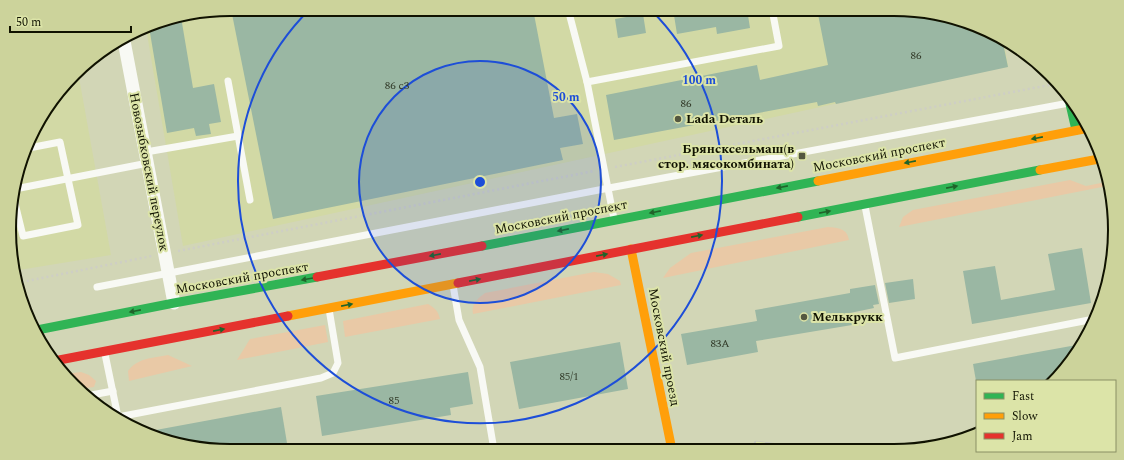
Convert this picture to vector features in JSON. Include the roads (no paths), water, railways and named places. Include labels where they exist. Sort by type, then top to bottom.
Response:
[{"type":"main road","points":[[1071,110],[1076,133]]},
{"type":"main road","name":"Московский проспект","points":[[41,329],[174,307],[614,220],[1076,133],[1083,130]]},
{"type":"main road","points":[[60,360],[104,352],[180,334],[329,308],[453,284],[864,204],[1081,159],[1096,159]]},
{"type":"main road","name":"Московский проезд","points":[[631,249],[671,444]]},
{"type":"street","name":"Новозыбковский переулок","points":[[125,44],[174,307]]},
{"type":"lane","points":[[570,16],[587,82],[609,188],[614,220]]},
{"type":"lane","points":[[587,82],[779,46],[773,16]]},
{"type":"lane","points":[[228,80],[250,200]]},
{"type":"lane","points":[[97,287],[609,188],[1067,104]]},
{"type":"lane","points":[[20,188],[68,178],[238,136]]},
{"type":"lane","points":[[17,210],[23,236],[78,225],[60,142],[32,147]]},
{"type":"lane","points":[[864,204],[895,358],[1088,320]]},
{"type":"lane","points":[[453,284],[459,320],[480,367],[493,444]]},
{"type":"lane","points":[[124,416],[320,378],[333,372],[338,362],[329,308]]},
{"type":"lane","points":[[104,352],[117,411]]},
{"type":"lane","points":[[93,395],[113,391]]},
{"type":"railway","points":[[756,443],[764,444]]},
{"type":"place","name":"Lada Dеталь","points":[[678,119]]},
{"type":"place","name":"Брянсксельмаш(в стор. мясокомбината)","points":[[802,156]]},
{"type":"place","name":"Мелькрукк","points":[[804,317]]}]
